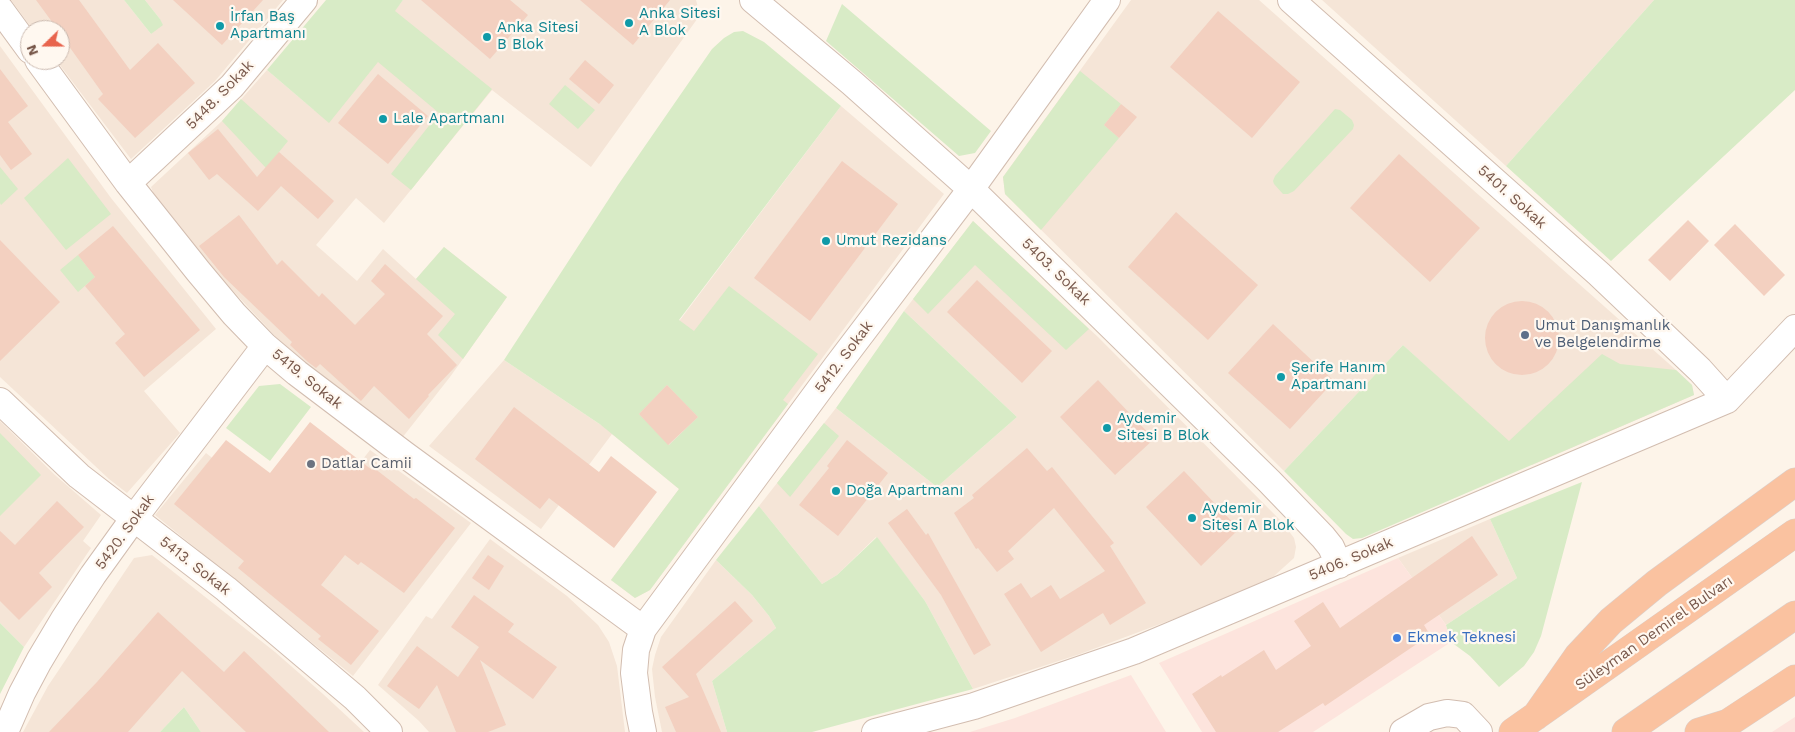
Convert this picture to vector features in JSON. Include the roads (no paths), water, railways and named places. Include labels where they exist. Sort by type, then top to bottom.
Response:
[{"type":"highway","points":[[1536,716],[1578,656],[1611,622],[1657,583],[1795,482]]},
{"type":"highway","name":"Süleyman Demirel Bulvarı","points":[[1513,732],[1795,533]]},
{"type":"highway","points":[[1626,732],[1795,615]]},
{"type":"highway","points":[[1699,732],[1728,723],[1795,680]]},
{"type":"street","name":"5448. Sokak","points":[[128,183],[232,86],[304,0]]},
{"type":"street","name":"5403. Sokak","points":[[753,0],[971,189],[1276,488],[1323,537],[1340,564]]},
{"type":"street","name":"5412. Sokak","points":[[644,732],[639,712],[634,673],[636,650],[643,629],[847,352],[971,189],[1107,0]]},
{"type":"street","name":"5401. Sokak","points":[[1290,0],[1599,274],[1700,370],[1727,400]]},
{"type":"street","points":[[0,9],[20,36]]},
{"type":"street","name":"5419. Sokak","points":[[45,70],[128,183],[234,314],[265,346],[297,373],[411,460],[643,629]]},
{"type":"street","name":"5406. Sokak","points":[[875,732],[974,706],[1119,656],[1727,400],[1795,328]]},
{"type":"street","name":"5420. Sokak","points":[[5,732],[22,693],[64,619],[134,518],[265,346]]},
{"type":"street","name":"5413. Sokak","points":[[0,401],[79,476],[226,589],[355,698],[388,732]]},
{"type":"street","points":[[1403,732],[1429,717],[1448,713],[1463,715],[1480,732]]},
{"type":"place","name":"Anka Sitesi A Blok","points":[[629,23]]},
{"type":"place","name":"İrfan Baş Apartmanı","points":[[220,26]]},
{"type":"place","name":"Anka Sitesi B Blok","points":[[487,37]]},
{"type":"place","name":"Lale Apartmanı","points":[[383,119]]},
{"type":"place","name":"Umut Rezidans","points":[[826,241]]},
{"type":"place","name":"Umut Danışmanlık ve Belgelendirme","points":[[1525,335]]},
{"type":"place","name":"Şerife Hanım Apartmanı","points":[[1281,377]]},
{"type":"place","name":"Aydemir Sitesi B Blok","points":[[1107,428]]},
{"type":"place","name":"Datlar Camii","points":[[311,464]]},
{"type":"place","name":"Doğa Apartmanı","points":[[836,491]]},
{"type":"place","name":"Aydemir Sitesi A Blok","points":[[1192,518]]},
{"type":"place","name":"Ekmek Teknesi","points":[[1397,638]]}]
